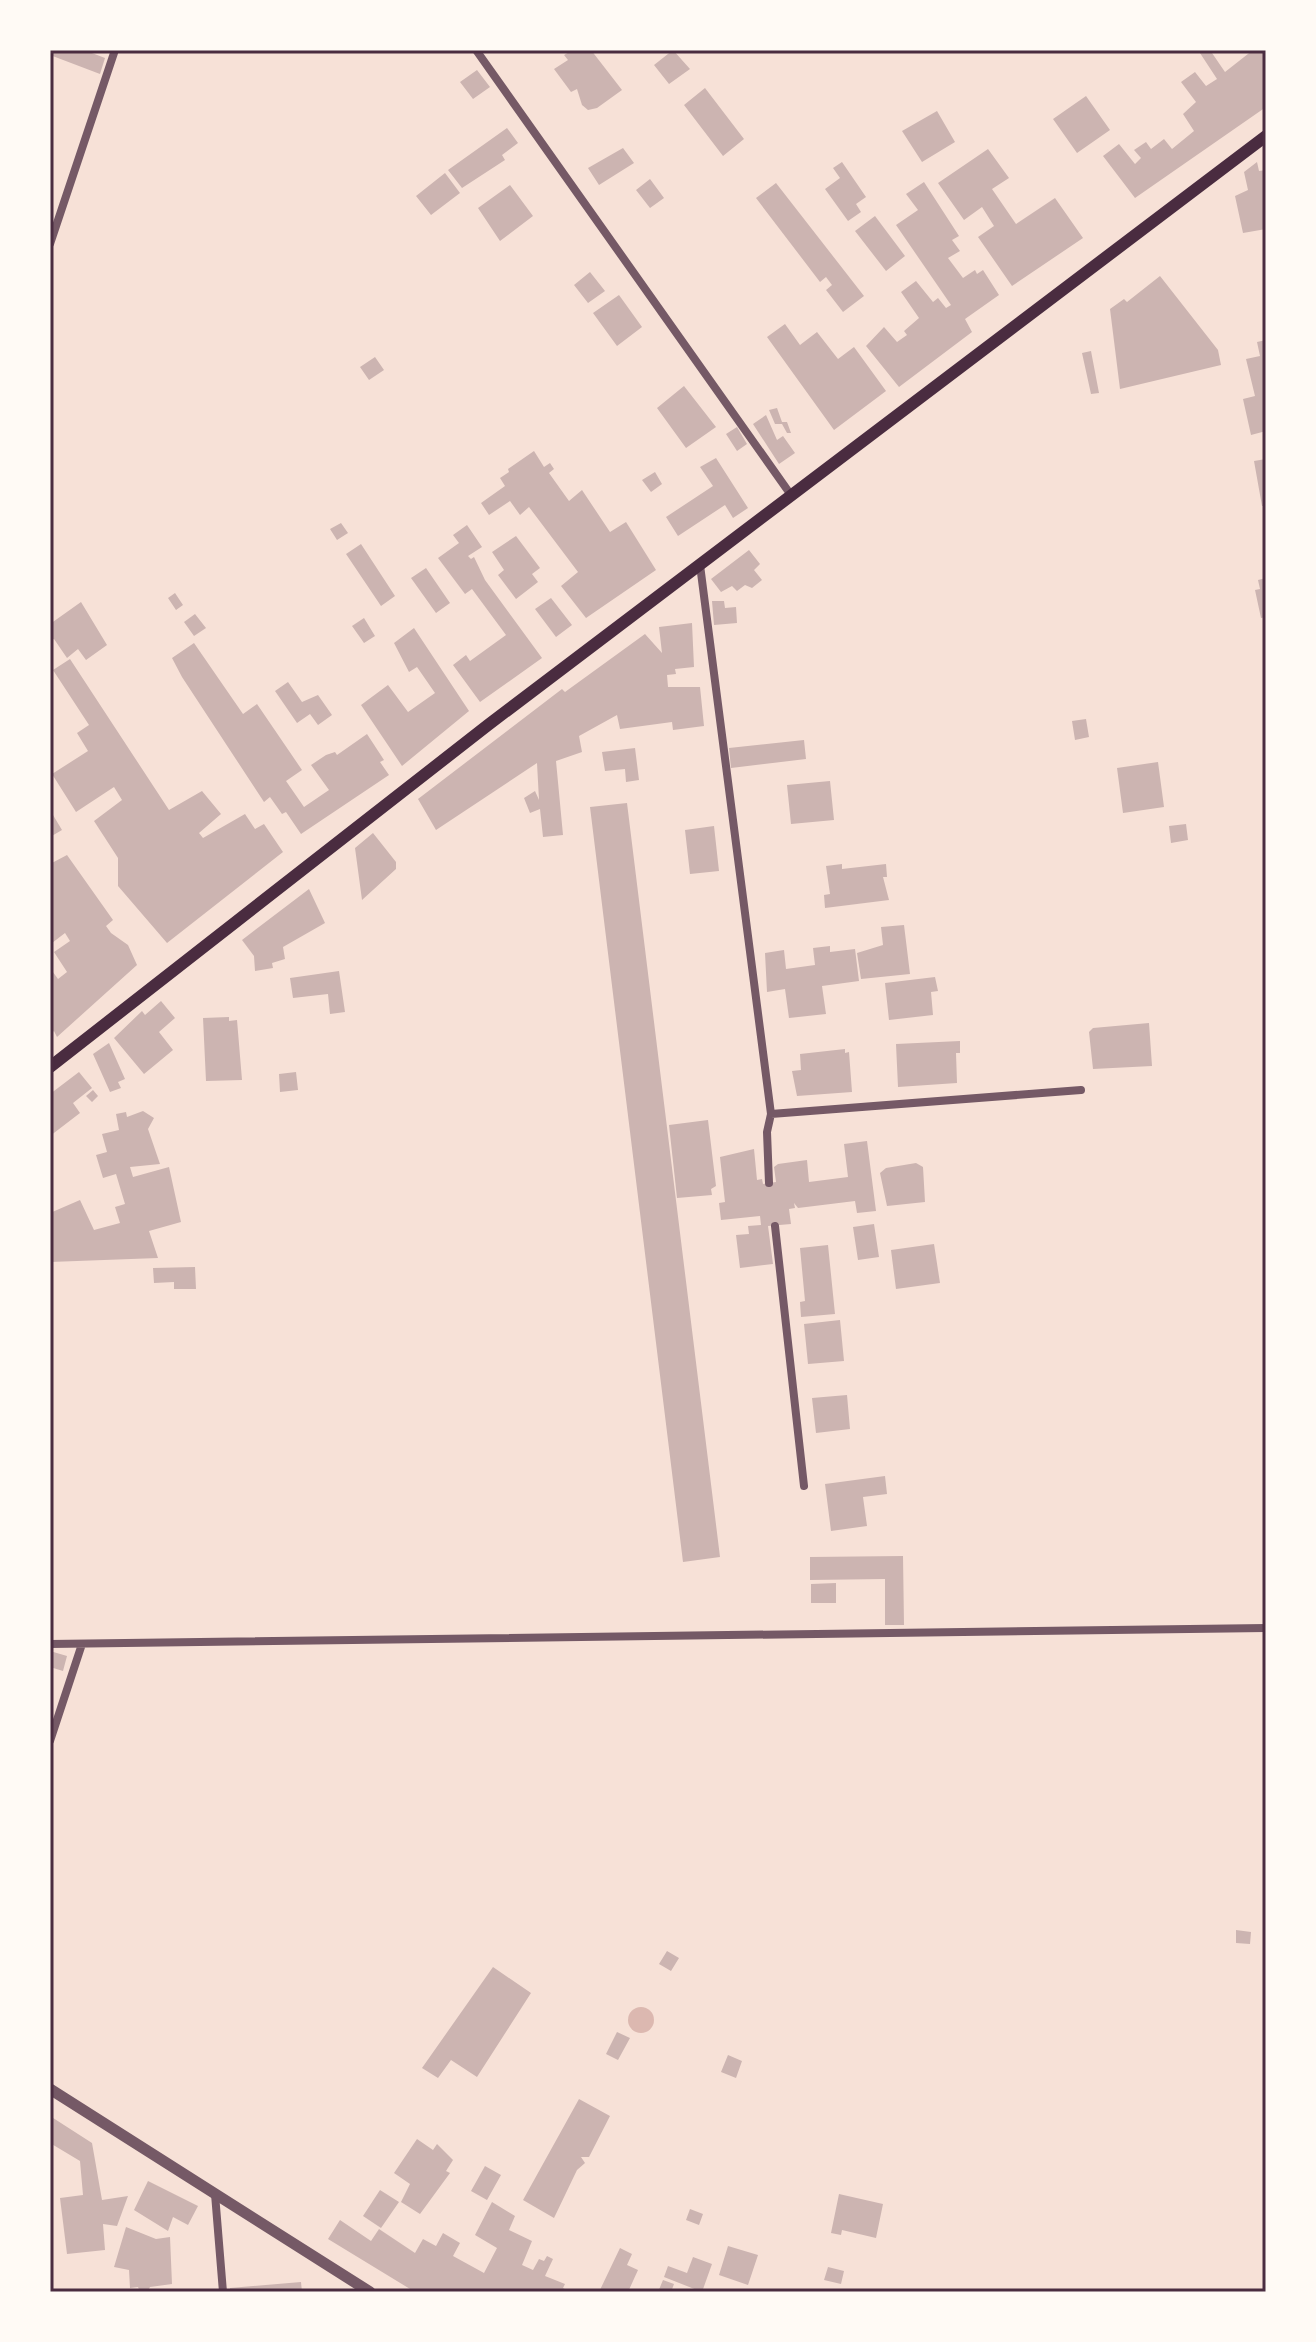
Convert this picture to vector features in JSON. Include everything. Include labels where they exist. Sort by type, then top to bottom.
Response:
[{"type":"main road","points":[[50,1067],[488,725],[1266,136]]},
{"type":"street","points":[[50,244],[115,50]]},
{"type":"street","points":[[476,50],[791,495]]},
{"type":"street","points":[[700,565],[771,1114],[767,1132],[769,1183]]},
{"type":"street","points":[[771,1114],[1081,1090]]},
{"type":"street","points":[[775,1226],[804,1486]]},
{"type":"street","points":[[50,1644],[1266,1628]]},
{"type":"street","points":[[50,1741],[82,1644]]},
{"type":"street","points":[[50,2089],[370,2292]]},
{"type":"street","points":[[215,2194],[223,2292]]},
{"type":"shaded area","points":[[641,2007],[650,2011],[654,2020],[650,2029],[641,2033],[632,2029],[628,2020],[632,2011]]},
{"type":"building","points":[[50,50],[84,50],[105,58],[100,74],[50,55]]},
{"type":"building","points":[[573,50],[591,50],[622,90],[597,108],[588,110],[582,105],[577,89],[571,92],[554,69],[568,60],[564,55]]},
{"type":"building","points":[[673,50],[690,69],[669,84],[654,65]]},
{"type":"building","points":[[1198,50],[1215,50],[1212,53],[1225,72],[1253,50],[1266,50],[1266,107],[1135,198],[1103,156],[1119,144],[1135,164],[1141,158],[1134,150],[1146,142],[1151,149],[1164,139],[1172,149],[1194,131],[1183,114],[1196,102],[1181,82],[1195,72],[1206,86],[1217,79]]},
{"type":"building","points":[[477,70],[490,87],[473,99],[460,82]]},
{"type":"building","points":[[705,88],[744,139],[723,156],[684,105]]},
{"type":"building","points":[[1086,96],[1110,130],[1077,153],[1053,119]]},
{"type":"building","points":[[937,111],[955,142],[922,162],[902,131]]},
{"type":"building","points":[[507,128],[518,143],[502,155],[505,160],[462,188],[448,170]]},
{"type":"building","points":[[623,148],[634,163],[599,185],[588,168]]},
{"type":"building","points":[[988,149],[1009,178],[992,189],[1016,224],[1055,198],[1083,238],[1012,286],[978,237],[994,226],[982,207],[964,220],[938,183]]},
{"type":"building","points":[[842,162],[866,197],[856,204],[861,212],[848,221],[825,189],[840,178],[833,168]]},
{"type":"building","points":[[1257,162],[1259,171],[1266,170],[1266,229],[1243,233],[1235,196],[1248,190],[1244,172]]},
{"type":"building","points":[[445,173],[460,193],[431,215],[416,196]]},
{"type":"building","points":[[650,179],[664,198],[650,208],[636,190]]},
{"type":"building","points":[[924,182],[959,236],[952,240],[960,251],[948,258],[963,278],[975,270],[977,274],[983,270],[999,295],[965,319],[972,332],[899,387],[866,346],[884,327],[897,342],[907,335],[904,331],[919,318],[901,292],[916,281],[933,302],[938,298],[946,308],[951,305],[896,225],[918,210],[906,194]]},
{"type":"building","points":[[776,183],[864,296],[843,312],[826,290],[832,285],[826,277],[820,282],[756,198]]},
{"type":"building","points":[[510,185],[533,216],[500,241],[478,208]]},
{"type":"building","points":[[875,216],[905,256],[886,271],[855,231]]},
{"type":"building","points":[[590,272],[605,291],[588,303],[574,285]]},
{"type":"building","points":[[1160,276],[1218,350],[1221,365],[1120,389],[1110,309],[1124,299],[1127,302]]},
{"type":"building","points":[[619,295],[642,327],[617,346],[593,313]]},
{"type":"building","points":[[785,324],[800,345],[817,332],[838,359],[854,347],[886,391],[834,430],[767,337]]},
{"type":"building","points":[[1266,340],[1266,431],[1251,435],[1243,399],[1255,396],[1246,359],[1260,356],[1257,342]]},
{"type":"building","points":[[1091,351],[1099,393],[1091,394],[1082,353]]},
{"type":"building","points":[[375,357],[384,370],[369,380],[360,367]]},
{"type":"building","points":[[684,386],[716,427],[686,448],[657,408]]},
{"type":"building","points":[[777,408],[782,422],[787,422],[791,433],[787,433],[782,424],[775,424],[769,410]]},
{"type":"building","points":[[766,415],[777,440],[783,436],[795,453],[779,464],[753,424]]},
{"type":"building","points":[[737,427],[747,444],[737,451],[726,434]]},
{"type":"building","points":[[534,451],[544,467],[550,463],[554,469],[549,473],[569,501],[582,490],[610,532],[626,522],[656,570],[586,618],[561,586],[578,572],[529,507],[520,515],[510,501],[489,515],[481,503],[505,486],[500,478],[509,472],[508,469]]},
{"type":"building","points":[[716,458],[748,508],[733,518],[725,505],[678,536],[666,517],[713,486],[700,467]]},
{"type":"building","points":[[1266,459],[1266,506],[1262,506],[1254,461]]},
{"type":"building","points":[[655,472],[662,484],[651,492],[642,480]]},
{"type":"building","points":[[341,523],[348,533],[337,540],[330,529]]},
{"type":"building","points":[[467,525],[482,547],[468,556],[471,559],[474,557],[485,580],[542,658],[480,702],[453,665],[466,655],[470,661],[506,635],[472,589],[465,594],[438,558],[459,543],[453,535]]},
{"type":"building","points":[[516,536],[540,568],[532,574],[538,582],[516,599],[498,575],[504,570],[492,552]]},
{"type":"building","points":[[361,544],[395,596],[381,606],[346,554]]},
{"type":"building","points":[[749,550],[760,564],[754,570],[762,580],[752,588],[745,585],[737,591],[732,586],[721,592],[711,579]]},
{"type":"building","points":[[426,568],[450,603],[436,613],[411,578]]},
{"type":"building","points":[[1266,578],[1266,617],[1261,618],[1255,590],[1260,589],[1258,580]]},
{"type":"building","points":[[175,593],[183,605],[176,610],[168,598]]},
{"type":"building","points":[[551,598],[572,625],[556,637],[535,609]]},
{"type":"building","points":[[712,601],[724,601],[725,608],[736,607],[737,623],[714,625]]},
{"type":"building","points":[[81,602],[107,645],[86,660],[78,649],[67,658],[54,639],[50,639],[50,624]]},
{"type":"building","points":[[195,614],[206,628],[194,636],[184,622]]},
{"type":"building","points":[[364,618],[375,636],[364,643],[352,626]]},
{"type":"building","points":[[692,623],[694,667],[675,669],[676,674],[667,675],[668,687],[700,687],[704,726],[673,730],[672,722],[620,729],[617,715],[579,736],[582,752],[556,761],[563,835],[543,837],[540,809],[530,813],[524,798],[535,791],[539,800],[537,763],[436,830],[418,799],[562,689],[565,692],[645,634],[662,653],[659,627]]},
{"type":"building","points":[[414,628],[469,711],[402,766],[361,705],[388,685],[408,712],[435,693],[417,667],[409,672],[394,643]]},
{"type":"building","points":[[194,643],[243,714],[257,704],[302,770],[286,781],[304,807],[329,790],[311,765],[326,755],[335,752],[337,755],[367,734],[384,760],[380,762],[389,775],[301,834],[286,812],[282,814],[270,797],[264,802],[182,677],[172,658]]},
{"type":"building","points":[[70,659],[169,810],[202,791],[221,814],[199,833],[203,838],[245,814],[255,829],[264,824],[283,852],[167,943],[118,886],[118,858],[94,821],[122,800],[114,787],[76,812],[52,774],[88,751],[77,733],[89,725],[53,670]]},
{"type":"building","points":[[288,682],[302,702],[318,695],[332,715],[318,725],[310,714],[297,723],[275,691]]},
{"type":"building","points":[[1086,719],[1089,737],[1075,740],[1072,721]]},
{"type":"building","points":[[804,740],[806,759],[731,768],[729,748]]},
{"type":"building","points":[[635,748],[639,780],[626,782],[625,769],[605,771],[602,752]]},
{"type":"building","points":[[1158,762],[1164,807],[1123,813],[1117,768]]},
{"type":"building","points":[[830,781],[834,820],[791,824],[787,785]]},
{"type":"building","points":[[627,803],[720,1557],[683,1562],[590,807]]},
{"type":"building","points":[[50,810],[62,830],[50,837]]},
{"type":"building","points":[[1186,824],[1188,840],[1171,843],[1169,826]]},
{"type":"building","points":[[714,826],[719,871],[690,874],[685,830]]},
{"type":"building","points":[[373,833],[396,862],[396,869],[362,900],[355,848]]},
{"type":"building","points":[[67,855],[113,920],[106,926],[128,945],[137,965],[57,1037],[54,1031],[50,1034],[50,968],[58,979],[67,972],[54,952],[70,941],[65,933],[52,943],[50,938],[50,864]]},
{"type":"building","points":[[842,864],[842,869],[886,864],[887,877],[883,877],[889,900],[825,908],[824,895],[830,894],[826,866]]},
{"type":"building","points":[[309,889],[325,923],[283,947],[285,959],[272,963],[273,968],[255,971],[254,956],[242,940]]},
{"type":"building","points":[[904,925],[910,974],[861,979],[857,953],[883,945],[881,927]]},
{"type":"building","points":[[830,946],[830,952],[855,949],[859,981],[822,986],[826,1014],[789,1018],[785,989],[767,992],[765,953],[784,950],[786,969],[815,965],[813,948]]},
{"type":"building","points":[[339,971],[345,1012],[330,1014],[328,994],[293,998],[290,978]]},
{"type":"building","points":[[935,977],[938,991],[931,992],[933,1015],[889,1020],[885,983]]},
{"type":"building","points":[[161,1001],[175,1018],[159,1032],[173,1050],[144,1074],[114,1038],[142,1011],[145,1015]]},
{"type":"building","points":[[229,1017],[229,1021],[237,1020],[242,1080],[206,1081],[203,1018]]},
{"type":"building","points":[[1149,1023],[1152,1066],[1093,1069],[1089,1032],[1093,1028]]},
{"type":"building","points":[[960,1041],[960,1053],[956,1053],[957,1083],[898,1087],[896,1044]]},
{"type":"building","points":[[109,1043],[125,1079],[118,1082],[121,1088],[110,1092],[93,1054]]},
{"type":"building","points":[[845,1049],[845,1053],[849,1052],[852,1092],[797,1096],[792,1071],[801,1070],[800,1054]]},
{"type":"building","points":[[79,1072],[92,1088],[73,1103],[80,1113],[50,1136],[50,1094]]},
{"type":"building","points":[[296,1072],[298,1090],[280,1092],[279,1074]]},
{"type":"building","points":[[93,1090],[98,1096],[92,1102],[86,1096]]},
{"type":"building","points":[[143,1111],[154,1118],[148,1129],[160,1164],[130,1167],[133,1177],[169,1167],[181,1222],[149,1231],[158,1258],[50,1262],[50,1213],[80,1200],[94,1230],[120,1223],[115,1207],[125,1204],[116,1174],[103,1178],[96,1155],[107,1152],[102,1134],[119,1130],[116,1114],[126,1112],[127,1117]]},
{"type":"building","points":[[708,1120],[716,1186],[711,1189],[712,1195],[677,1198],[669,1125]]},
{"type":"building","points":[[867,1141],[876,1211],[857,1213],[855,1201],[798,1208],[794,1203],[795,1208],[789,1209],[791,1224],[768,1226],[773,1264],[740,1268],[736,1235],[749,1234],[748,1226],[761,1225],[760,1216],[721,1220],[719,1203],[725,1202],[720,1157],[754,1149],[757,1180],[762,1179],[763,1184],[776,1182],[774,1167],[778,1164],[807,1160],[809,1182],[848,1177],[844,1144]]},
{"type":"building","points":[[916,1163],[923,1167],[925,1202],[887,1206],[880,1173],[886,1168]]},
{"type":"building","points":[[874,1224],[879,1257],[858,1260],[853,1227]]},
{"type":"building","points":[[934,1244],[940,1283],[896,1289],[891,1250]]},
{"type":"building","points":[[828,1245],[835,1314],[801,1317],[800,1302],[805,1301],[800,1248]]},
{"type":"building","points":[[195,1267],[196,1289],[174,1289],[174,1282],[154,1283],[153,1268]]},
{"type":"building","points":[[840,1320],[844,1361],[808,1364],[804,1324]]},
{"type":"building","points":[[847,1395],[850,1429],[816,1433],[812,1398]]},
{"type":"building","points":[[885,1476],[887,1494],[863,1497],[867,1526],[831,1531],[825,1484]]},
{"type":"building","points":[[903,1556],[904,1625],[885,1625],[885,1579],[810,1580],[810,1557]]},
{"type":"building","points":[[836,1583],[836,1603],[811,1603],[811,1584]]},
{"type":"building","points":[[50,1651],[67,1656],[63,1671],[50,1667]]},
{"type":"building","points":[[1236,1930],[1251,1932],[1250,1944],[1236,1943]]},
{"type":"building","points":[[667,1951],[679,1958],[671,1971],[659,1964]]},
{"type":"building","points":[[493,1967],[531,1993],[477,2077],[451,2060],[438,2078],[422,2068]]},
{"type":"building","points":[[617,2032],[630,2038],[618,2060],[606,2054]]},
{"type":"building","points":[[728,2055],[742,2061],[736,2078],[721,2072]]},
{"type":"building","points":[[579,2099],[610,2116],[589,2157],[581,2157],[585,2163],[577,2170],[554,2218],[523,2200]]},
{"type":"building","points":[[50,2116],[92,2143],[102,2200],[128,2196],[117,2226],[103,2224],[105,2250],[67,2254],[60,2198],[83,2195],[80,2161],[50,2143]]},
{"type":"building","points":[[417,2139],[433,2150],[437,2144],[453,2160],[446,2171],[450,2173],[420,2214],[401,2202],[410,2184],[394,2173]]},
{"type":"building","points":[[485,2166],[501,2175],[487,2200],[471,2191]]},
{"type":"building","points":[[148,2181],[198,2206],[188,2225],[173,2217],[168,2231],[134,2210]]},
{"type":"building","points":[[380,2190],[399,2202],[381,2228],[363,2216]]},
{"type":"building","points":[[839,2194],[883,2204],[876,2238],[842,2230],[841,2235],[831,2233]]},
{"type":"building","points":[[492,2202],[515,2216],[509,2230],[532,2241],[522,2265],[533,2270],[539,2259],[544,2261],[547,2256],[553,2259],[545,2276],[565,2284],[563,2288],[570,2292],[415,2292],[328,2239],[340,2220],[371,2241],[379,2229],[415,2253],[423,2239],[436,2246],[443,2233],[460,2243],[453,2256],[484,2273],[497,2248],[475,2235]]},
{"type":"building","points":[[690,2209],[703,2214],[699,2225],[686,2220]]},
{"type":"building","points":[[126,2227],[156,2239],[170,2237],[172,2284],[150,2287],[147,2292],[140,2292],[138,2287],[130,2288],[129,2270],[114,2267]]},
{"type":"building","points":[[728,2246],[758,2255],[748,2285],[719,2275]]},
{"type":"building","points":[[620,2248],[632,2254],[627,2265],[638,2270],[628,2292],[599,2292]]},
{"type":"building","points":[[693,2257],[712,2264],[702,2292],[664,2277],[668,2266],[687,2273]]},
{"type":"building","points":[[828,2267],[844,2271],[841,2284],[824,2280]]},
{"type":"building","points":[[663,2280],[674,2284],[671,2292],[658,2292]]},
{"type":"building","points":[[301,2282],[302,2292],[230,2292],[230,2288]]}]
